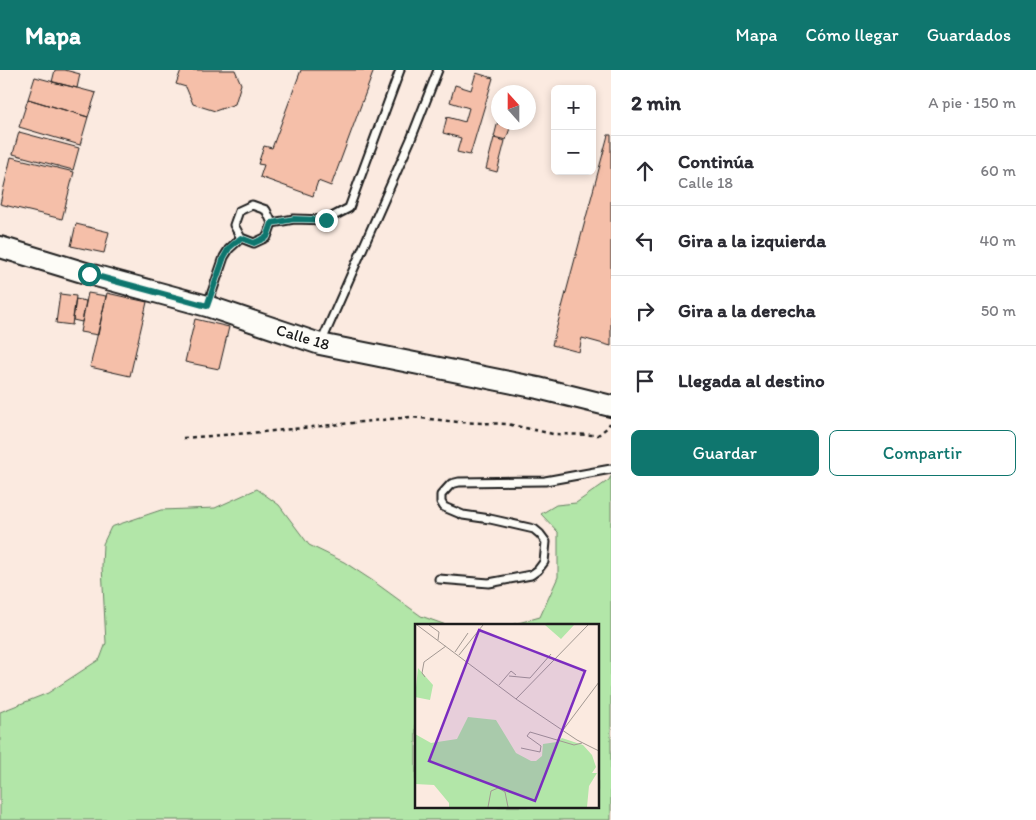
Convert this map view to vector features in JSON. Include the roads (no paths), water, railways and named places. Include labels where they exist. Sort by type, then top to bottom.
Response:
[{"type":"main road","name":"Calle 18","points":[[0,247],[89,274],[207,306],[320,344],[538,388],[611,406]]},
{"type":"lane","points":[[272,223],[294,219],[326,220],[349,208],[400,70]]},
{"type":"lane","points":[[320,344],[410,139],[438,70]]},
{"type":"lane","points":[[252,205],[266,210],[272,223],[267,237],[254,243],[241,238],[234,225],[239,211],[252,205]]},
{"type":"lane","points":[[207,306],[224,257],[229,248],[241,238]]},
{"type":"lane","points":[[439,579],[490,583],[531,575],[544,562],[546,542],[534,529],[463,515],[444,507],[441,502],[441,495],[451,484],[459,482],[545,482],[611,469]]}]
